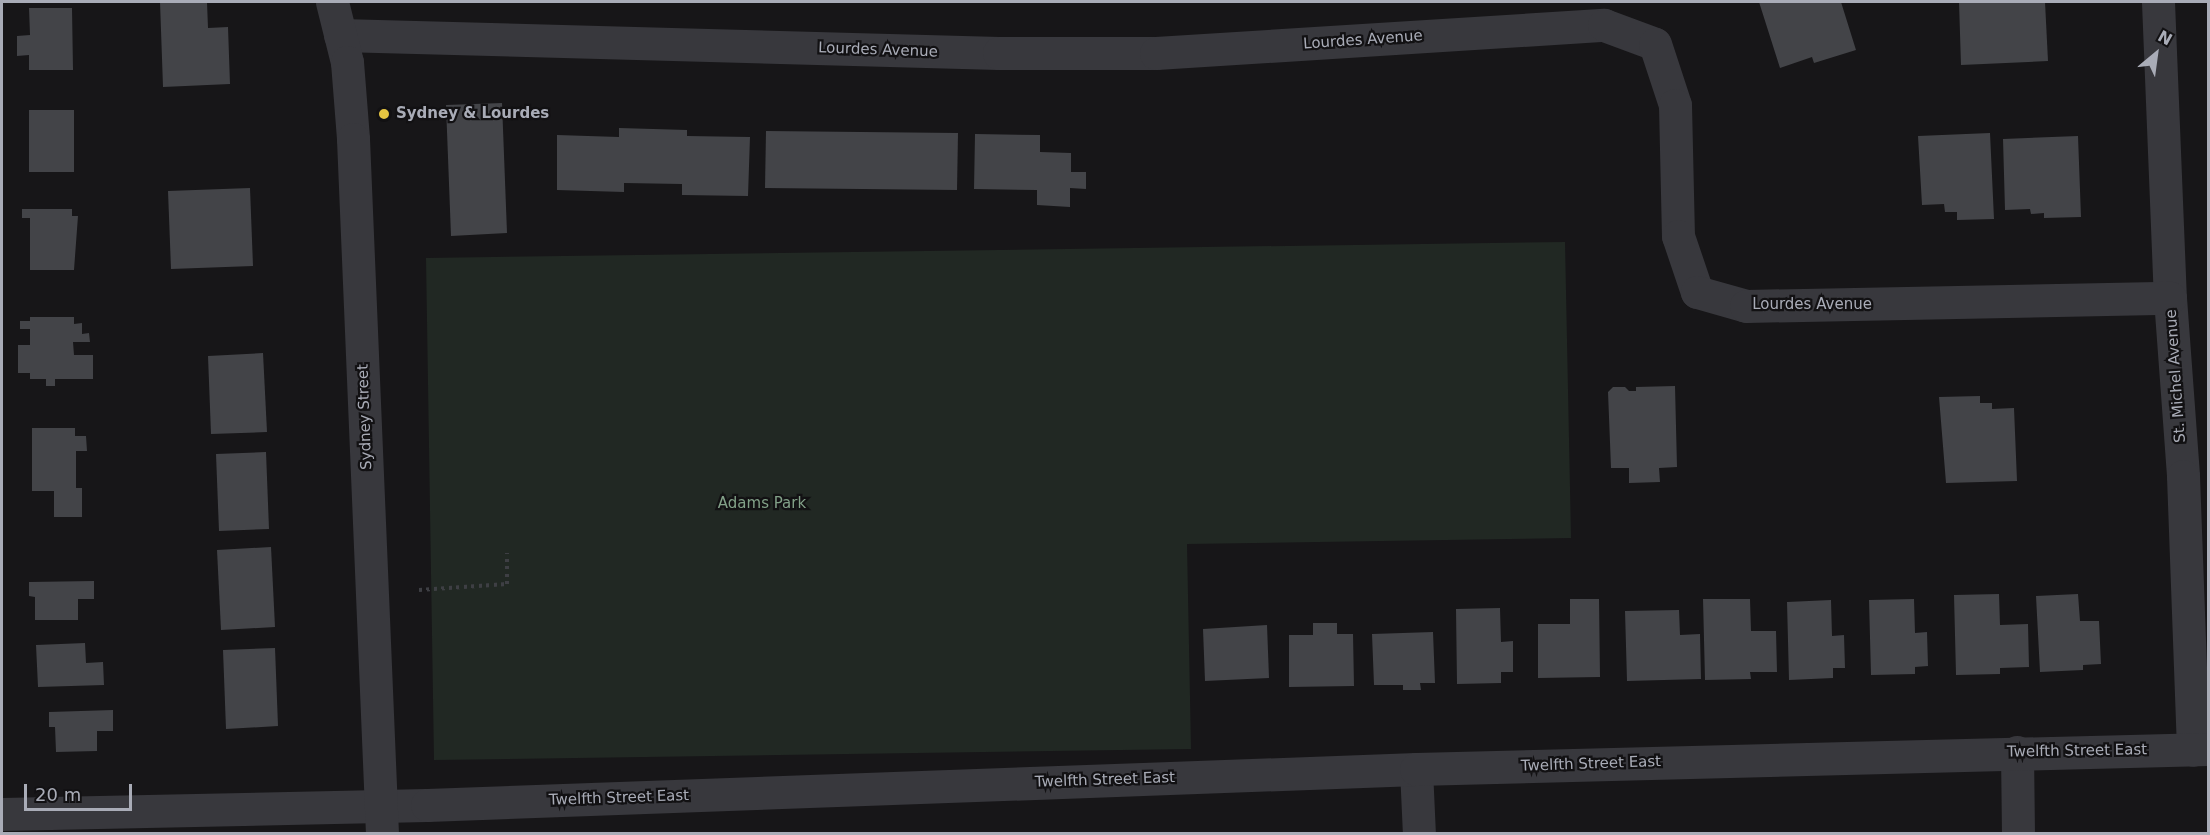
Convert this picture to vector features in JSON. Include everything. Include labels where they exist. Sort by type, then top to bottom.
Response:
[{"type":"street","name":"Sydney Street","points":[[332,2],[347,62],[353,138],[382,820]]},
{"type":"street","name":"St. Michel Avenue","points":[[2158,2],[2170,298],[2201,749]]},
{"type":"street","name":"Lourdes Avenue","points":[[340,35],[999,53],[1156,53],[1604,25],[1655,44],[1675,105],[1678,236],[1697,292],[1746,306],[2170,298]]},
{"type":"street","name":"Twelfth Street East","points":[[2,814],[382,820],[1416,769],[2201,749]]},
{"type":"street","points":[[2017,752],[2018,834]]},
{"type":"street","points":[[1416,769],[1419,834]]},
{"type":"path","points":[[419,590],[507,584],[507,553]]},
{"type":"green space","name":"Adams Park","points":[[1565,242],[1571,538],[1187,544],[1191,749],[434,760],[426,258]]},
{"type":"building","points":[[160,2],[207,2],[208,28],[228,27],[230,84],[163,87]]},
{"type":"building","points":[[1759,2],[1841,2],[1856,50],[1814,63],[1812,57],[1780,68]]},
{"type":"building","points":[[1959,2],[2045,2],[2048,61],[1961,65]]},
{"type":"building","points":[[29,8],[72,8],[73,70],[29,70],[29,55],[17,56],[17,36],[30,35]]},
{"type":"building","points":[[502,103],[507,233],[451,236],[446,105]]},
{"type":"building","points":[[29,110],[74,110],[74,172],[29,172]]},
{"type":"building","points":[[619,128],[687,130],[687,136],[750,137],[748,196],[682,195],[682,184],[624,183],[624,192],[557,190],[557,135],[619,137]]},
{"type":"building","points":[[766,131],[958,133],[957,190],[765,188]]},
{"type":"building","points":[[1990,133],[1994,219],[1957,220],[1957,212],[1945,212],[1944,204],[1922,205],[1918,136]]},
{"type":"building","points":[[975,134],[1040,135],[1040,152],[1071,153],[1071,172],[1086,172],[1086,189],[1070,188],[1070,207],[1037,205],[1037,190],[974,189]]},
{"type":"building","points":[[2078,136],[2081,217],[2044,218],[2044,213],[2031,214],[2030,209],[2005,210],[2003,139]]},
{"type":"building","points":[[250,188],[253,266],[171,269],[168,191]]},
{"type":"building","points":[[22,209],[72,209],[72,216],[78,216],[74,270],[30,270],[30,218],[22,218]]},
{"type":"building","points":[[30,317],[74,317],[74,324],[82,323],[82,334],[89,333],[90,342],[73,342],[74,355],[93,355],[93,379],[55,379],[55,386],[46,386],[46,379],[30,379],[30,373],[18,373],[18,345],[30,345],[30,329],[20,329],[20,321],[30,321]]},
{"type":"building","points":[[263,353],[267,432],[211,434],[208,356]]},
{"type":"building","points":[[1675,386],[1677,467],[1659,468],[1660,482],[1629,483],[1629,468],[1611,468],[1608,392],[1613,387],[1625,387],[1629,391],[1636,391],[1636,387]]},
{"type":"building","points":[[1980,396],[1980,403],[1992,403],[1992,409],[2014,408],[2017,481],[1946,483],[1939,397]]},
{"type":"building","points":[[32,428],[75,428],[75,436],[86,436],[87,451],[76,451],[76,488],[82,488],[82,517],[54,517],[54,491],[32,491]]},
{"type":"building","points":[[266,452],[269,529],[219,531],[216,454]]},
{"type":"building","points":[[271,547],[275,627],[221,630],[217,550]]},
{"type":"building","points":[[94,581],[94,599],[78,599],[78,620],[35,620],[35,597],[29,596],[29,582]]},
{"type":"building","points":[[1999,594],[2000,625],[2028,624],[2029,667],[2000,668],[2000,674],[1956,675],[1954,595]]},
{"type":"building","points":[[2078,594],[2080,621],[2099,621],[2101,664],[2083,665],[2083,670],[2040,672],[2036,596]]},
{"type":"building","points":[[1570,599],[1599,599],[1600,677],[1538,678],[1538,624],[1570,624]]},
{"type":"building","points":[[1703,599],[1750,599],[1751,631],[1776,631],[1777,672],[1750,672],[1751,679],[1705,680]]},
{"type":"building","points":[[1914,599],[1915,633],[1927,632],[1928,666],[1915,667],[1915,674],[1871,675],[1869,600]]},
{"type":"building","points":[[1831,600],[1832,636],[1844,635],[1845,668],[1833,668],[1833,678],[1789,680],[1787,602]]},
{"type":"building","points":[[1500,608],[1501,642],[1513,641],[1513,672],[1501,672],[1501,683],[1457,684],[1456,609]]},
{"type":"building","points":[[1679,610],[1680,635],[1700,634],[1701,679],[1627,681],[1625,611]]},
{"type":"building","points":[[1313,623],[1337,623],[1337,634],[1353,634],[1354,686],[1289,687],[1289,635],[1313,635]]},
{"type":"building","points":[[1267,625],[1269,678],[1205,681],[1203,629]]},
{"type":"building","points":[[1433,632],[1435,683],[1420,683],[1421,690],[1403,690],[1403,685],[1374,685],[1372,634]]},
{"type":"building","points":[[85,643],[86,663],[103,662],[104,685],[38,687],[36,645]]},
{"type":"building","points":[[275,648],[278,726],[226,729],[223,650]]},
{"type":"building","points":[[113,710],[113,731],[97,731],[97,751],[56,752],[55,727],[49,727],[49,712]]},
{"type":"place","name":"Sydney & Lourdes","points":[[384,114]]}]
